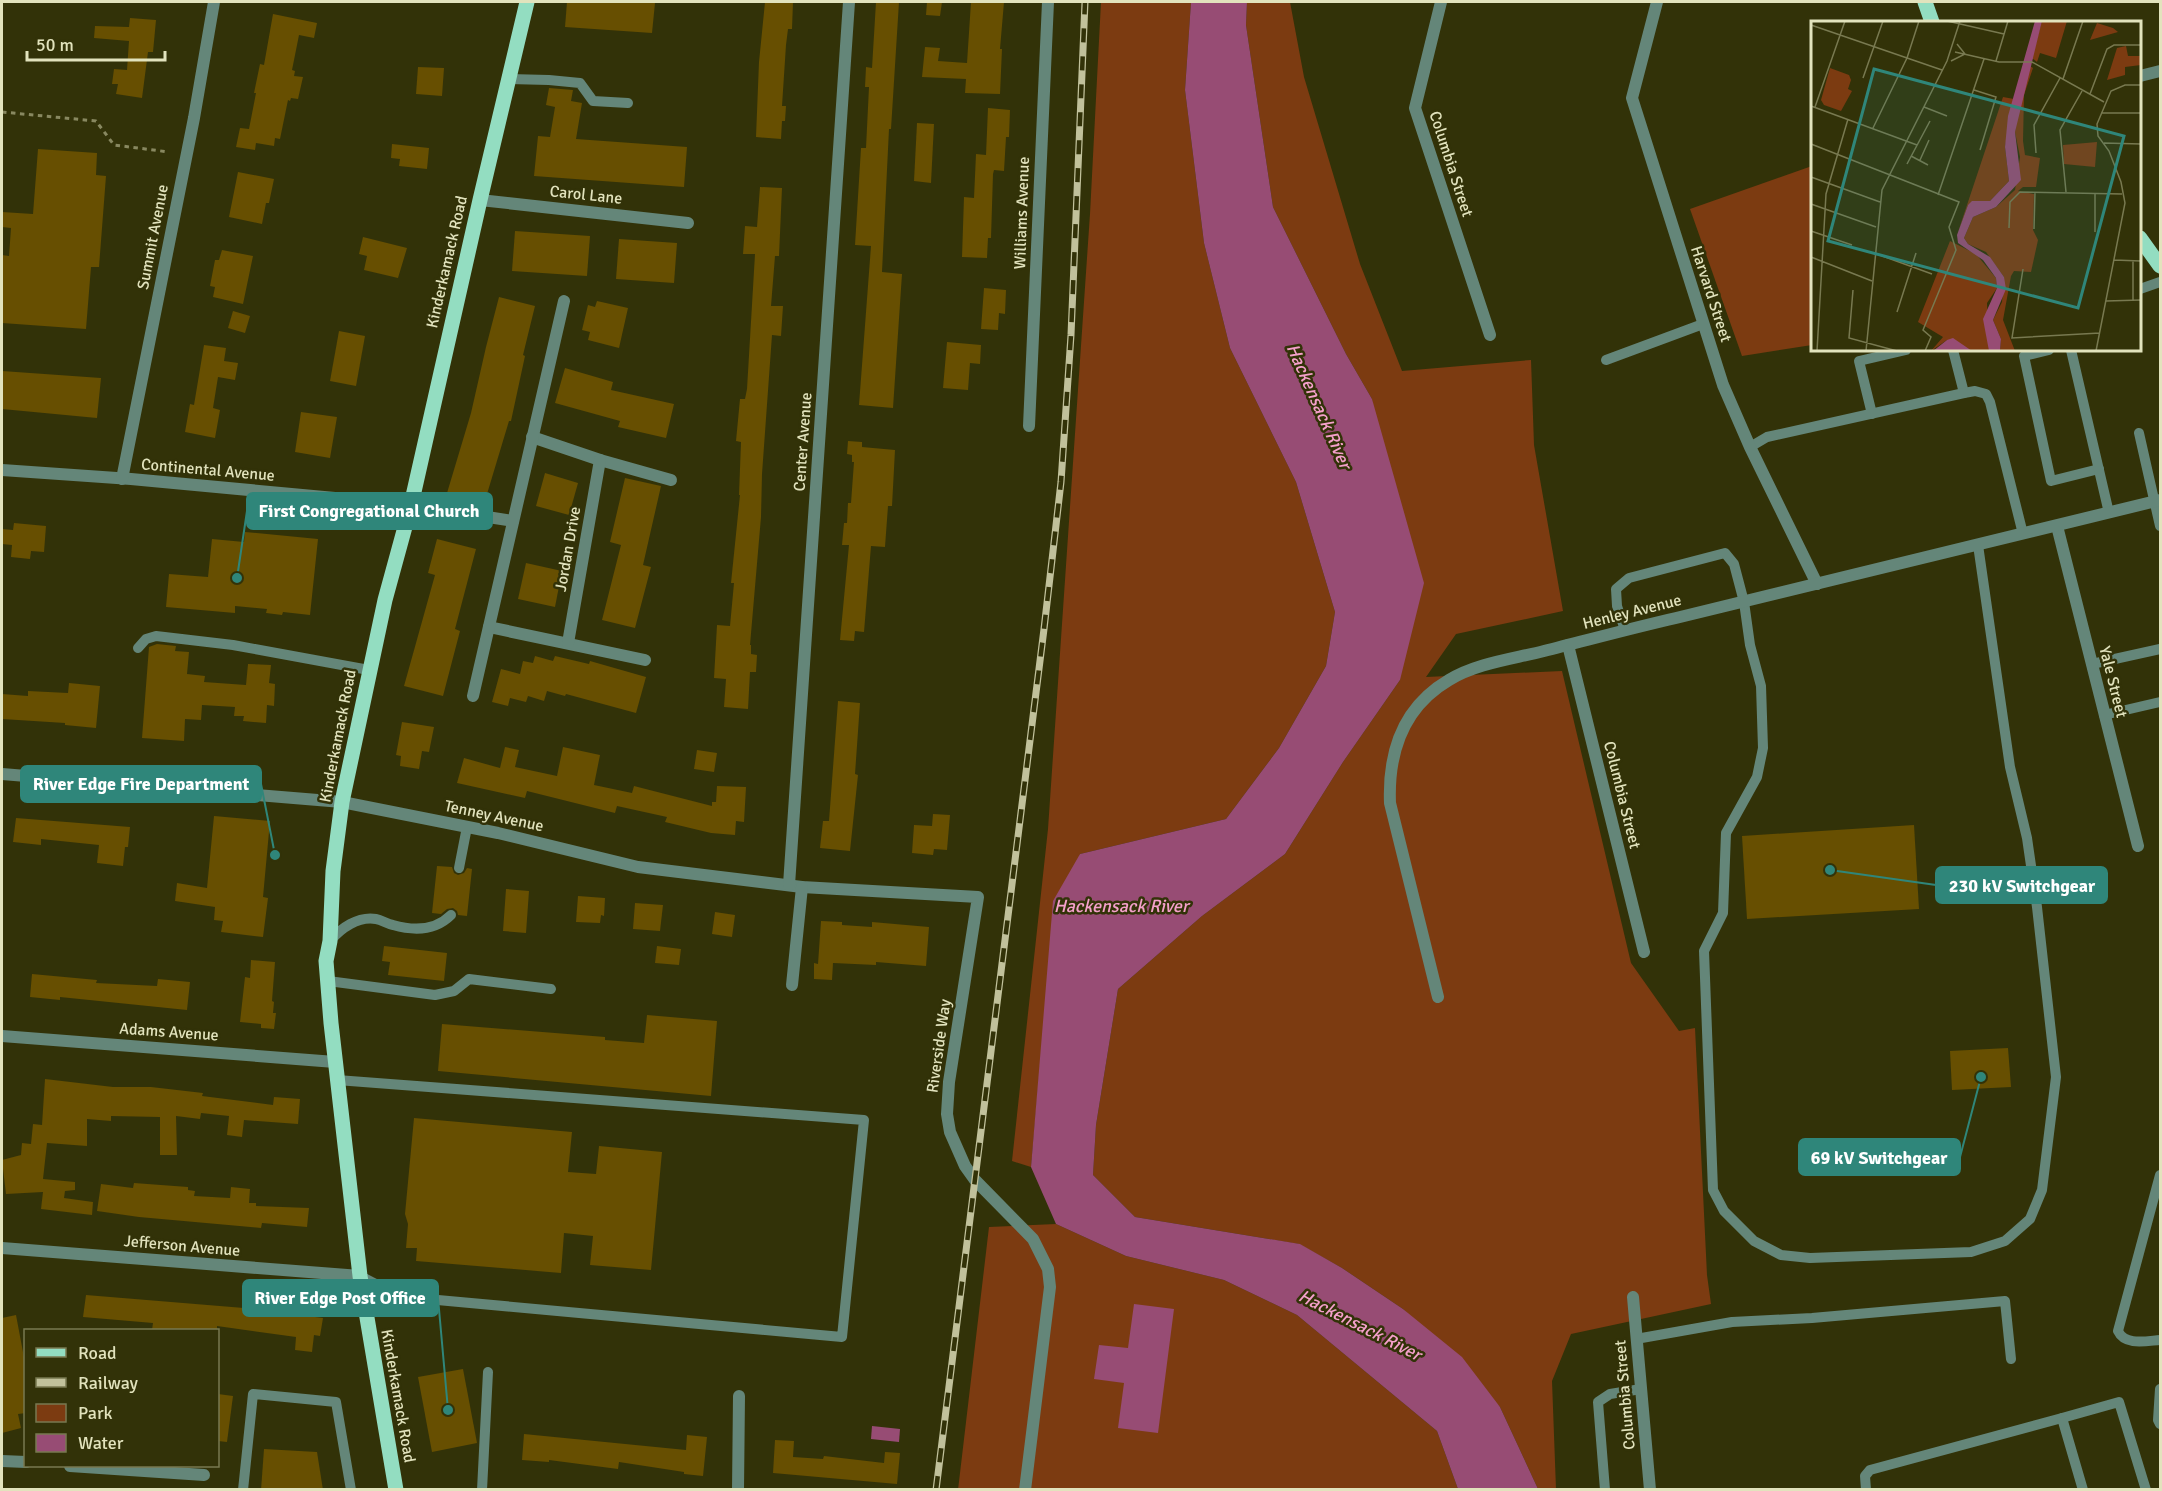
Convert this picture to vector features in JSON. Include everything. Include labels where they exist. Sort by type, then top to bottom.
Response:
[{"type":"main road","name":"Kinderkamack Road","points":[[396,1490],[360,1276],[335,1062],[326,961],[330,940],[333,871],[342,802],[369,670],[411,505],[527,2]]},
{"type":"main road","points":[[1925,2],[1932,21]]},
{"type":"main road","points":[[2141,241],[2160,266]]},
{"type":"street","name":"Summit Avenue","points":[[122,479],[194,118],[214,2]]},
{"type":"street","name":"Center Avenue","points":[[792,985],[795,886],[849,2]]},
{"type":"street","name":"Williams Avenue","points":[[1029,426],[1048,2]]},
{"type":"street","name":"Columbia Street","points":[[1441,2],[1415,108],[1490,335]]},
{"type":"street","name":"Harvard Street","points":[[1658,2],[1632,98],[1723,385],[1750,447],[1817,584]]},
{"type":"street","points":[[2141,76],[2160,71]]},
{"type":"street","name":"Carol Lane","points":[[480,200],[688,223]]},
{"type":"street","points":[[473,696],[564,301]]},
{"type":"street","points":[[532,437],[600,460],[671,480]]},
{"type":"street","name":"Jordan Drive","points":[[568,643],[600,460]]},
{"type":"street","name":"Continental Avenue","points":[[2,470],[411,505]]},
{"type":"street","name":"Henley Avenue","points":[[1438,997],[1390,803],[1389,780],[1397,743],[1414,711],[1430,694],[1449,680],[1480,667],[1625,630],[2158,501]]},
{"type":"street","points":[[411,505],[513,521]]},
{"type":"street","name":"Yale Street","points":[[2057,526],[2138,846]]},
{"type":"street","points":[[489,627],[645,660]]},
{"type":"street","name":"Columbia Street","points":[[1568,645],[1644,952]]},
{"type":"street","name":"Tenney Avenue","points":[[2,774],[342,802],[467,827],[638,867],[795,886],[978,897]]},
{"type":"street","name":"Riverside Way","points":[[978,897],[949,1082],[947,1114],[950,1132],[965,1166],[975,1180],[1033,1239],[1047,1269],[1050,1287],[1025,1490]]},
{"type":"street","name":"Adams Avenue","points":[[2,1036],[335,1062]]},
{"type":"street","name":"Jefferson Avenue","points":[[2,1248],[360,1276]]},
{"type":"street","name":"Columbia Street","points":[[1633,1297],[1650,1490]]},
{"type":"street","points":[[738,1396],[738,1490]]},
{"type":"street","points":[[2,1461],[24,1462]]},
{"type":"street","points":[[85,1467],[204,1475]]},
{"type":"lane","points":[[509,79],[580,83],[593,101],[628,103]]},
{"type":"lane","points":[[2141,288],[2160,282]]},
{"type":"lane","points":[[1605,360],[1703,324]]},
{"type":"lane","points":[[1872,414],[1859,361],[1902,351]]},
{"type":"lane","points":[[1953,351],[1964,393]]},
{"type":"lane","points":[[2045,351],[2024,356],[2051,481],[2099,469]]},
{"type":"lane","points":[[2071,351],[2109,513]]},
{"type":"lane","points":[[1750,447],[1767,437],[1964,393],[1976,391],[1986,394],[1990,402],[2023,534]]},
{"type":"lane","points":[[2139,433],[2158,501],[2160,526]]},
{"type":"lane","points":[[1625,630],[1617,606],[1616,589],[1629,578],[1725,553],[1734,564],[1744,602],[1750,645],[1761,686],[1763,748],[1757,777],[1726,833],[1723,913],[1704,951],[1713,1190],[1724,1211],[1754,1241],[1781,1255],[1810,1258],[1971,1252],[2005,1241],[2030,1219],[2042,1190],[2056,1077],[2036,896],[2027,838],[2010,767],[1978,545]]},
{"type":"lane","points":[[138,648],[151,637],[184,639],[233,645],[369,670]]},
{"type":"lane","points":[[2092,664],[2160,649]]},
{"type":"lane","points":[[2104,715],[2160,702]]},
{"type":"lane","points":[[459,868],[467,827]]},
{"type":"lane","points":[[330,940],[339,930],[352,923],[368,919],[378,919],[394,926],[420,929],[438,925],[451,915]]},
{"type":"lane","points":[[328,981],[435,995],[454,991],[469,980],[551,989]]},
{"type":"lane","points":[[337,1080],[864,1120],[842,1337],[405,1297],[360,1276]]},
{"type":"lane","points":[[2160,1175],[2118,1331],[2127,1341],[2160,1340]]},
{"type":"lane","points":[[1636,1339],[1732,1322],[1812,1318],[2005,1301],[2011,1359]]},
{"type":"lane","points":[[482,1490],[488,1372]]},
{"type":"lane","points":[[1605,1490],[1598,1402],[1610,1394],[1641,1389]]},
{"type":"lane","points":[[2160,1389],[2158,1420],[2160,1424]]},
{"type":"lane","points":[[243,1490],[253,1394],[336,1402],[351,1490]]},
{"type":"lane","points":[[1866,1490],[1865,1476],[1870,1470],[2119,1402],[2146,1490]]},
{"type":"lane","points":[[2062,1418],[2083,1490]]},
{"type":"path","points":[[2,112],[96,121],[114,145],[169,152]]},
{"type":"green space","points":[[1101,2],[1191,2],[1185,90],[1204,243],[1230,348],[1296,482],[1335,612],[1326,666],[1279,748],[1226,819],[1080,854],[1047,987],[1031,1167],[1012,1161],[1048,829],[1090,214]]},
{"type":"green space","points":[[1247,2],[1290,2],[1304,77],[1360,264],[1402,371],[1531,360],[1534,445],[1563,611],[1456,634],[1426,677],[1562,671],[1631,963],[1679,1031],[1695,1028],[1707,1275],[1711,1304],[1571,1334],[1552,1381],[1556,1489],[1538,1489],[1500,1407],[1403,1309],[1342,1268],[1299,1244],[1135,1217],[1093,1175],[1096,1125],[1118,989],[1202,916],[1285,854],[1343,762],[1400,680],[1372,399],[1346,354],[1273,207],[1246,25]]},
{"type":"green space","points":[[1811,166],[1811,345],[1742,356],[1690,209]]},
{"type":"green space","points":[[1056,1224],[1126,1256],[1224,1280],[1297,1315],[1437,1431],[1458,1489],[958,1490],[989,1227]]},
{"type":"water","name":"Hackensack River","points":[[1191,2],[1247,2],[1246,25],[1273,207],[1346,354],[1372,399],[1424,583],[1400,680],[1343,762],[1285,854],[1202,916],[1118,989],[1096,1125],[1093,1175],[1135,1217],[1300,1244],[1342,1268],[1403,1309],[1462,1357],[1500,1407],[1538,1489],[1458,1489],[1437,1431],[1297,1315],[1224,1280],[1126,1256],[1056,1224],[1031,1167],[1053,901],[1080,854],[1226,819],[1279,748],[1326,666],[1335,612],[1296,482],[1230,348],[1204,243],[1185,90]]},
{"type":"water","points":[[1134,1304],[1174,1309],[1158,1433],[1118,1428],[1124,1383],[1094,1379],[1099,1345],[1128,1348]]},
{"type":"water","points":[[872,1426],[900,1429],[899,1442],[871,1439]]},
{"type":"building","points":[[567,2],[655,3],[652,33],[565,27]]},
{"type":"building","points":[[765,2],[793,2],[792,29],[788,29],[786,45],[782,106],[786,106],[781,139],[756,137],[759,62]]},
{"type":"building","points":[[876,2],[899,2],[891,129],[889,129],[882,272],[902,274],[893,408],[859,405],[871,246],[855,245],[861,148],[866,148],[869,87],[865,87],[866,67],[872,68]]},
{"type":"building","points":[[927,2],[942,2],[940,16],[926,15]]},
{"type":"building","points":[[971,2],[1004,2],[1000,49],[1002,49],[1000,94],[965,93],[966,79],[922,77],[925,47],[940,48],[938,61],[967,63]]},
{"type":"building","points":[[273,14],[317,23],[314,38],[299,35],[292,70],[295,71],[294,76],[303,77],[298,99],[288,100],[280,139],[275,138],[274,146],[256,143],[255,150],[236,147],[240,128],[249,129],[260,64],[264,65]]},
{"type":"building","points":[[130,18],[156,20],[153,52],[148,52],[142,98],[116,94],[118,84],[112,84],[114,69],[127,70],[129,41],[94,38],[95,26],[129,27]]},
{"type":"building","points":[[418,67],[444,68],[442,96],[416,94]]},
{"type":"building","points":[[549,88],[573,90],[571,101],[582,103],[576,139],[687,147],[684,187],[534,176],[538,136],[550,137],[555,107],[546,105]]},
{"type":"building","points":[[988,108],[1010,110],[1004,171],[994,170],[993,174],[991,238],[988,238],[987,258],[962,257],[964,197],[974,198],[976,154],[986,155]]},
{"type":"building","points":[[917,123],[934,124],[931,183],[914,181]]},
{"type":"building","points":[[392,144],[429,148],[427,169],[399,166],[400,159],[391,158]]},
{"type":"building","points":[[38,149],[97,153],[96,175],[106,176],[99,267],[91,267],[86,329],[2,323],[2,255],[9,256],[11,228],[2,227],[2,212],[33,214]]},
{"type":"building","points":[[238,172],[274,179],[262,224],[229,217]]},
{"type":"building","points":[[760,187],[782,188],[779,256],[775,256],[771,306],[783,306],[781,336],[772,335],[761,517],[750,645],[751,654],[757,655],[756,672],[750,672],[748,709],[724,707],[726,679],[714,678],[717,625],[730,626],[734,583],[731,583],[740,495],[741,442],[736,441],[740,399],[745,399],[747,389],[755,254],[743,254],[745,226],[757,227]]},
{"type":"building","points":[[515,231],[590,236],[587,276],[512,271]]},
{"type":"building","points":[[363,237],[407,248],[398,278],[364,270],[367,256],[359,254]]},
{"type":"building","points":[[619,239],[677,243],[674,283],[616,279]]},
{"type":"building","points":[[222,250],[253,256],[243,304],[213,297],[215,287],[210,286],[215,260],[219,260]]},
{"type":"building","points":[[984,288],[1006,290],[1005,314],[999,313],[998,330],[981,329]]},
{"type":"building","points":[[499,297],[535,306],[511,421],[509,421],[484,504],[447,493],[471,413]]},
{"type":"building","points":[[597,301],[628,308],[619,348],[588,340],[590,332],[582,330],[588,305],[595,307]]},
{"type":"building","points":[[233,311],[250,316],[245,333],[228,328]]},
{"type":"building","points":[[339,331],[365,336],[356,386],[330,381]]},
{"type":"building","points":[[947,342],[981,345],[980,364],[970,363],[968,390],[943,388]]},
{"type":"building","points":[[204,345],[226,348],[224,361],[238,363],[235,380],[218,377],[213,408],[220,410],[215,438],[185,432],[190,404],[194,405]]},
{"type":"building","points":[[565,368],[613,382],[611,390],[674,404],[666,438],[618,427],[620,421],[555,403]]},
{"type":"building","points":[[2,371],[101,378],[97,418],[2,409]]},
{"type":"building","points":[[301,412],[337,417],[330,458],[295,452]]},
{"type":"building","points":[[848,441],[862,442],[862,447],[895,450],[892,506],[888,506],[885,547],[871,546],[864,632],[855,631],[854,641],[840,640],[849,545],[842,545],[844,523],[847,523],[848,503],[851,503],[854,462],[852,462],[852,455],[847,454]]},
{"type":"building","points":[[545,473],[578,483],[569,515],[536,506]]},
{"type":"building","points":[[625,478],[661,486],[643,565],[651,567],[635,628],[602,620],[621,545],[610,542]]},
{"type":"building","points":[[14,523],[46,526],[44,552],[31,551],[30,559],[11,557],[12,545],[2,544],[2,529],[13,530]]},
{"type":"building","points":[[245,532],[318,539],[310,615],[283,612],[282,615],[266,613],[267,609],[235,606],[235,613],[166,607],[169,574],[208,577],[212,539],[244,542]]},
{"type":"building","points":[[437,539],[476,549],[455,629],[460,631],[443,696],[404,686],[435,575],[428,573]]},
{"type":"building","points":[[526,563],[562,571],[555,607],[518,599]]},
{"type":"building","points":[[157,644],[176,646],[175,651],[189,652],[187,674],[205,676],[204,682],[246,685],[248,664],[271,665],[269,683],[275,684],[274,706],[267,705],[266,723],[243,721],[244,716],[234,716],[235,707],[202,705],[201,720],[185,719],[184,741],[142,738],[149,647]]},
{"type":"building","points":[[535,656],[553,661],[555,656],[589,664],[590,661],[646,677],[636,713],[547,691],[544,701],[528,696],[526,702],[510,698],[508,706],[492,702],[501,669],[520,674],[523,661],[533,663]]},
{"type":"building","points":[[69,683],[100,686],[96,728],[65,725],[65,723],[2,719],[2,694],[28,696],[28,691],[68,693]]},
{"type":"building","points":[[838,701],[860,703],[855,774],[858,775],[850,851],[820,848],[823,821],[829,821]]},
{"type":"building","points":[[402,722],[434,727],[429,752],[422,751],[419,769],[400,766],[401,756],[396,755]]},
{"type":"building","points":[[505,747],[519,750],[515,767],[557,776],[563,747],[600,755],[594,785],[632,793],[634,786],[712,806],[712,802],[716,802],[717,786],[746,787],[744,822],[736,821],[735,835],[711,833],[665,822],[667,817],[617,806],[615,813],[527,791],[525,798],[457,783],[464,758],[500,768]]},
{"type":"building","points":[[697,750],[717,753],[714,772],[694,769]]},
{"type":"building","points":[[933,814],[950,815],[947,850],[934,849],[933,855],[912,853],[914,825],[932,826]]},
{"type":"building","points":[[214,816],[270,821],[263,897],[268,898],[263,937],[221,932],[223,921],[214,920],[215,907],[175,901],[177,883],[207,888]]},
{"type":"building","points":[[16,818],[130,827],[123,866],[97,863],[99,845],[41,839],[41,845],[13,842]]},
{"type":"building","points":[[1914,825],[1919,909],[1747,919],[1742,836]]},
{"type":"building","points":[[437,866],[452,867],[454,873],[458,875],[464,873],[467,868],[472,869],[467,916],[458,915],[453,908],[441,914],[432,913]]},
{"type":"building","points":[[506,889],[529,891],[526,933],[503,931]]},
{"type":"building","points":[[578,896],[605,898],[604,916],[601,915],[600,923],[576,922]]},
{"type":"building","points":[[635,903],[663,905],[660,931],[633,929]]},
{"type":"building","points":[[715,912],[735,915],[732,937],[712,934]]},
{"type":"building","points":[[821,921],[872,927],[872,922],[929,927],[926,966],[876,962],[876,965],[833,963],[832,980],[814,979],[814,963],[818,964]]},
{"type":"building","points":[[384,946],[447,953],[444,981],[388,975],[390,962],[382,961]]},
{"type":"building","points":[[657,946],[681,949],[679,965],[655,963]]},
{"type":"building","points":[[251,960],[275,962],[272,1001],[274,1002],[273,1013],[276,1013],[274,1029],[261,1028],[261,1024],[240,1022],[245,977],[250,978]]},
{"type":"building","points":[[32,974],[97,980],[96,983],[157,986],[158,979],[190,982],[187,1010],[60,997],[60,1000],[30,997]]},
{"type":"building","points":[[647,1015],[717,1021],[711,1096],[438,1071],[442,1024],[605,1037],[605,1040],[644,1043]]},
{"type":"building","points":[[2008,1048],[2011,1087],[1952,1090],[1950,1051]]},
{"type":"building","points":[[45,1079],[113,1087],[151,1087],[273,1105],[274,1097],[300,1099],[298,1124],[244,1120],[242,1137],[227,1135],[229,1116],[201,1113],[200,1119],[176,1116],[177,1155],[160,1155],[160,1117],[111,1116],[111,1121],[87,1119],[87,1146],[47,1143],[43,1179],[75,1182],[75,1190],[65,1191],[64,1198],[93,1202],[92,1215],[41,1209],[43,1192],[6,1194],[2,1160],[21,1155],[22,1143],[31,1144],[33,1124],[42,1125]]},
{"type":"building","points":[[414,1118],[572,1132],[568,1172],[596,1174],[599,1146],[662,1152],[651,1270],[590,1265],[593,1236],[564,1233],[561,1273],[416,1261],[417,1248],[406,1248],[408,1224],[405,1214]]},
{"type":"building","points":[[134,1183],[188,1187],[188,1190],[195,1191],[194,1196],[230,1198],[231,1187],[250,1189],[249,1203],[256,1203],[256,1206],[309,1208],[307,1227],[262,1223],[261,1228],[97,1211],[101,1184],[133,1188]]},
{"type":"building","points":[[86,1295],[244,1308],[323,1318],[320,1336],[314,1335],[312,1352],[295,1350],[296,1337],[217,1326],[217,1329],[152,1329],[153,1323],[83,1317]]},
{"type":"building","points":[[16,1315],[24,1357],[24,1413],[18,1414],[21,1428],[2,1433],[2,1318]]},
{"type":"building","points":[[463,1369],[477,1443],[432,1452],[418,1377]]},
{"type":"building","points":[[219,1394],[233,1396],[227,1442],[219,1441]]},
{"type":"building","points":[[524,1434],[686,1450],[687,1435],[707,1437],[703,1476],[619,1462],[618,1469],[549,1460],[549,1462],[522,1460]]},
{"type":"building","points":[[775,1440],[794,1441],[793,1457],[823,1459],[824,1456],[884,1463],[885,1452],[900,1453],[897,1484],[773,1473]]},
{"type":"building","points":[[264,1449],[317,1452],[323,1490],[261,1490]]},
{"type":"railway","points":[[936,1490],[1061,482],[1071,335],[1085,2]]},
{"type":"place","name":"First Congregational Church","points":[[237,578]]},
{"type":"place","name":"River Edge Fire Department","points":[[275,855]]},
{"type":"place","name":"230 kV Switchgear","points":[[1830,870]]},
{"type":"place","name":"69 kV Switchgear","points":[[1981,1077]]},
{"type":"place","name":"River Edge Post Office","points":[[448,1410]]}]
